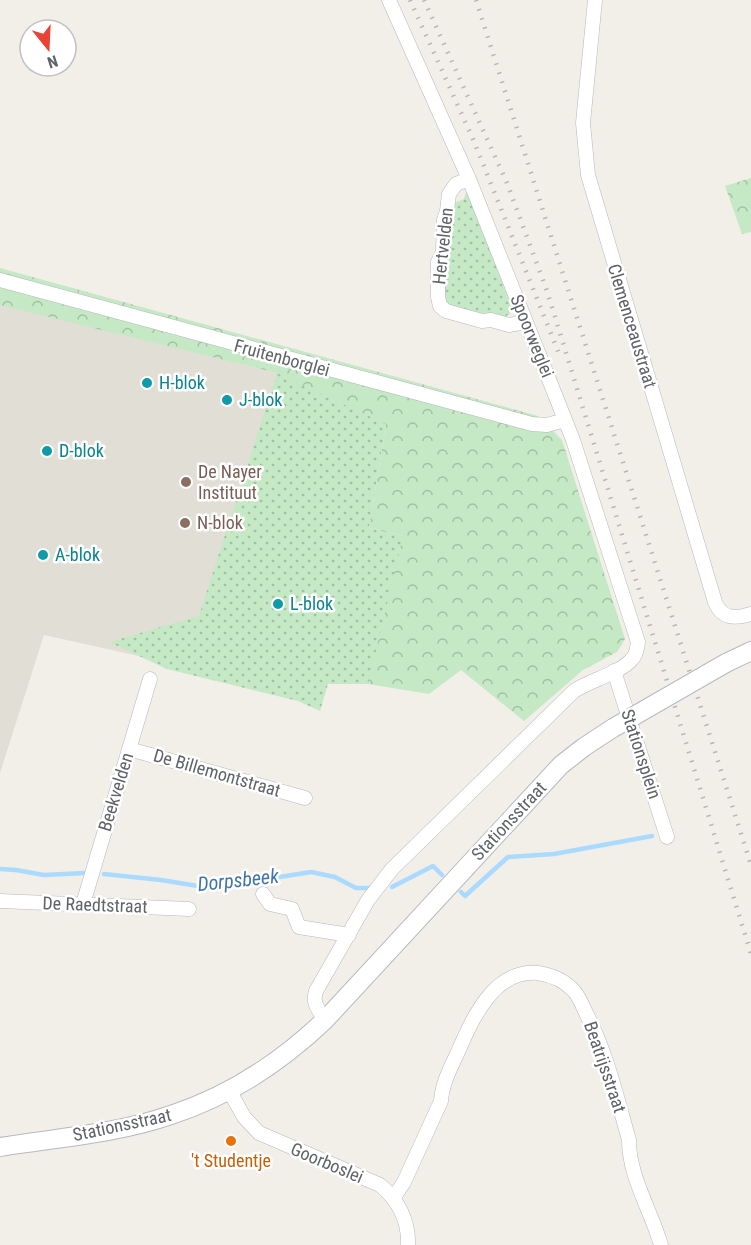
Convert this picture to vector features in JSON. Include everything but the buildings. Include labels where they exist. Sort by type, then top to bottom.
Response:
[{"type":"street","name":"Spoorweglei","points":[[389,0],[469,179],[565,420],[638,642],[633,659],[614,671]]},
{"type":"street","name":"Clemenceaustraat","points":[[595,0],[583,123],[588,175],[715,602],[724,616],[734,618],[751,614]]},
{"type":"street","name":"Hertvelden","points":[[469,179],[456,184],[449,194],[444,220],[442,252],[438,262],[440,306],[446,311],[482,321],[491,320],[509,325],[526,322]]},
{"type":"street","name":"Fruitenborglei","points":[[0,280],[532,424],[547,425],[565,420]]},
{"type":"street","name":"Stationsstraat","points":[[0,1148],[145,1123],[171,1116],[229,1090],[278,1060],[325,1020],[561,765],[584,747],[614,729],[726,663],[751,651]]},
{"type":"street","name":"Stationsplein","points":[[614,671],[668,837]]},
{"type":"street","points":[[325,1020],[315,1004],[316,991],[368,900],[392,869],[574,691],[614,671]]},
{"type":"street","name":"Beekvelden","points":[[83,904],[150,679]]},
{"type":"street","name":"De Billemontstraat","points":[[129,749],[305,798]]},
{"type":"street","points":[[263,894],[270,904],[292,909],[299,927],[349,935]]},
{"type":"street","name":"De Raedtstraat","points":[[0,900],[189,909]]},
{"type":"street","name":"Beatrijsstraat","points":[[394,1197],[404,1182],[441,1101],[442,1087],[471,1022],[489,995],[503,983],[518,975],[545,974],[575,992],[596,1030],[629,1140],[629,1155],[645,1206],[653,1219],[661,1245]]},
{"type":"street","name":"Goorboslei","points":[[229,1090],[244,1117],[259,1133],[380,1185],[394,1197]]},
{"type":"street","points":[[394,1197],[406,1223],[408,1245]]},
{"type":"shaded area","name":"De Nayer Instituut","points":[[0,296],[157,337],[198,353],[277,373],[386,409],[315,695],[44,635],[0,773]]},
{"type":"green space","points":[[751,178],[751,232],[742,234],[725,186]]},
{"type":"green space","points":[[467,190],[513,311],[504,318],[460,309],[449,304],[446,299],[444,264],[447,227],[454,203],[464,199]]},
{"type":"green space","points":[[0,268],[538,416],[562,440],[625,639],[617,652],[583,670],[524,721],[461,670],[429,694],[368,684],[403,536],[369,528],[386,424],[277,373],[0,305]]},
{"type":"green space","points":[[277,373],[386,424],[369,528],[403,536],[387,677],[368,684],[328,684],[320,711],[298,701],[167,669],[109,642],[199,616]]},
{"type":"waterway","name":"Dorpsbeek","points":[[461,892],[465,896],[508,857],[554,854],[652,836]]},
{"type":"waterway","name":"Dorpsbeek","points":[[392,887],[433,866],[442,875]]},
{"type":"waterway","name":"Dorpsbeek","points":[[0,869],[44,875],[85,873]]},
{"type":"waterway","name":"Dorpsbeek","points":[[104,874],[204,887],[311,872],[335,877],[356,888],[369,888]]},
{"type":"railway","points":[[410,0],[473,139],[560,356]]},
{"type":"railway","points":[[424,0],[507,183],[547,291],[751,954]]},
{"type":"railway","points":[[476,0],[751,865]]},
{"type":"place","name":"H-blok","points":[[147,383]]},
{"type":"place","name":"J-blok","points":[[227,400]]},
{"type":"place","name":"D-blok","points":[[47,451]]},
{"type":"place","name":"De Nayer Instituut","points":[[186,482]]},
{"type":"place","name":"N-blok","points":[[185,523]]},
{"type":"place","name":"A-blok","points":[[43,555]]},
{"type":"place","name":"L-blok","points":[[278,604]]},
{"type":"place","name":"'t Studentje","points":[[231,1141]]}]
